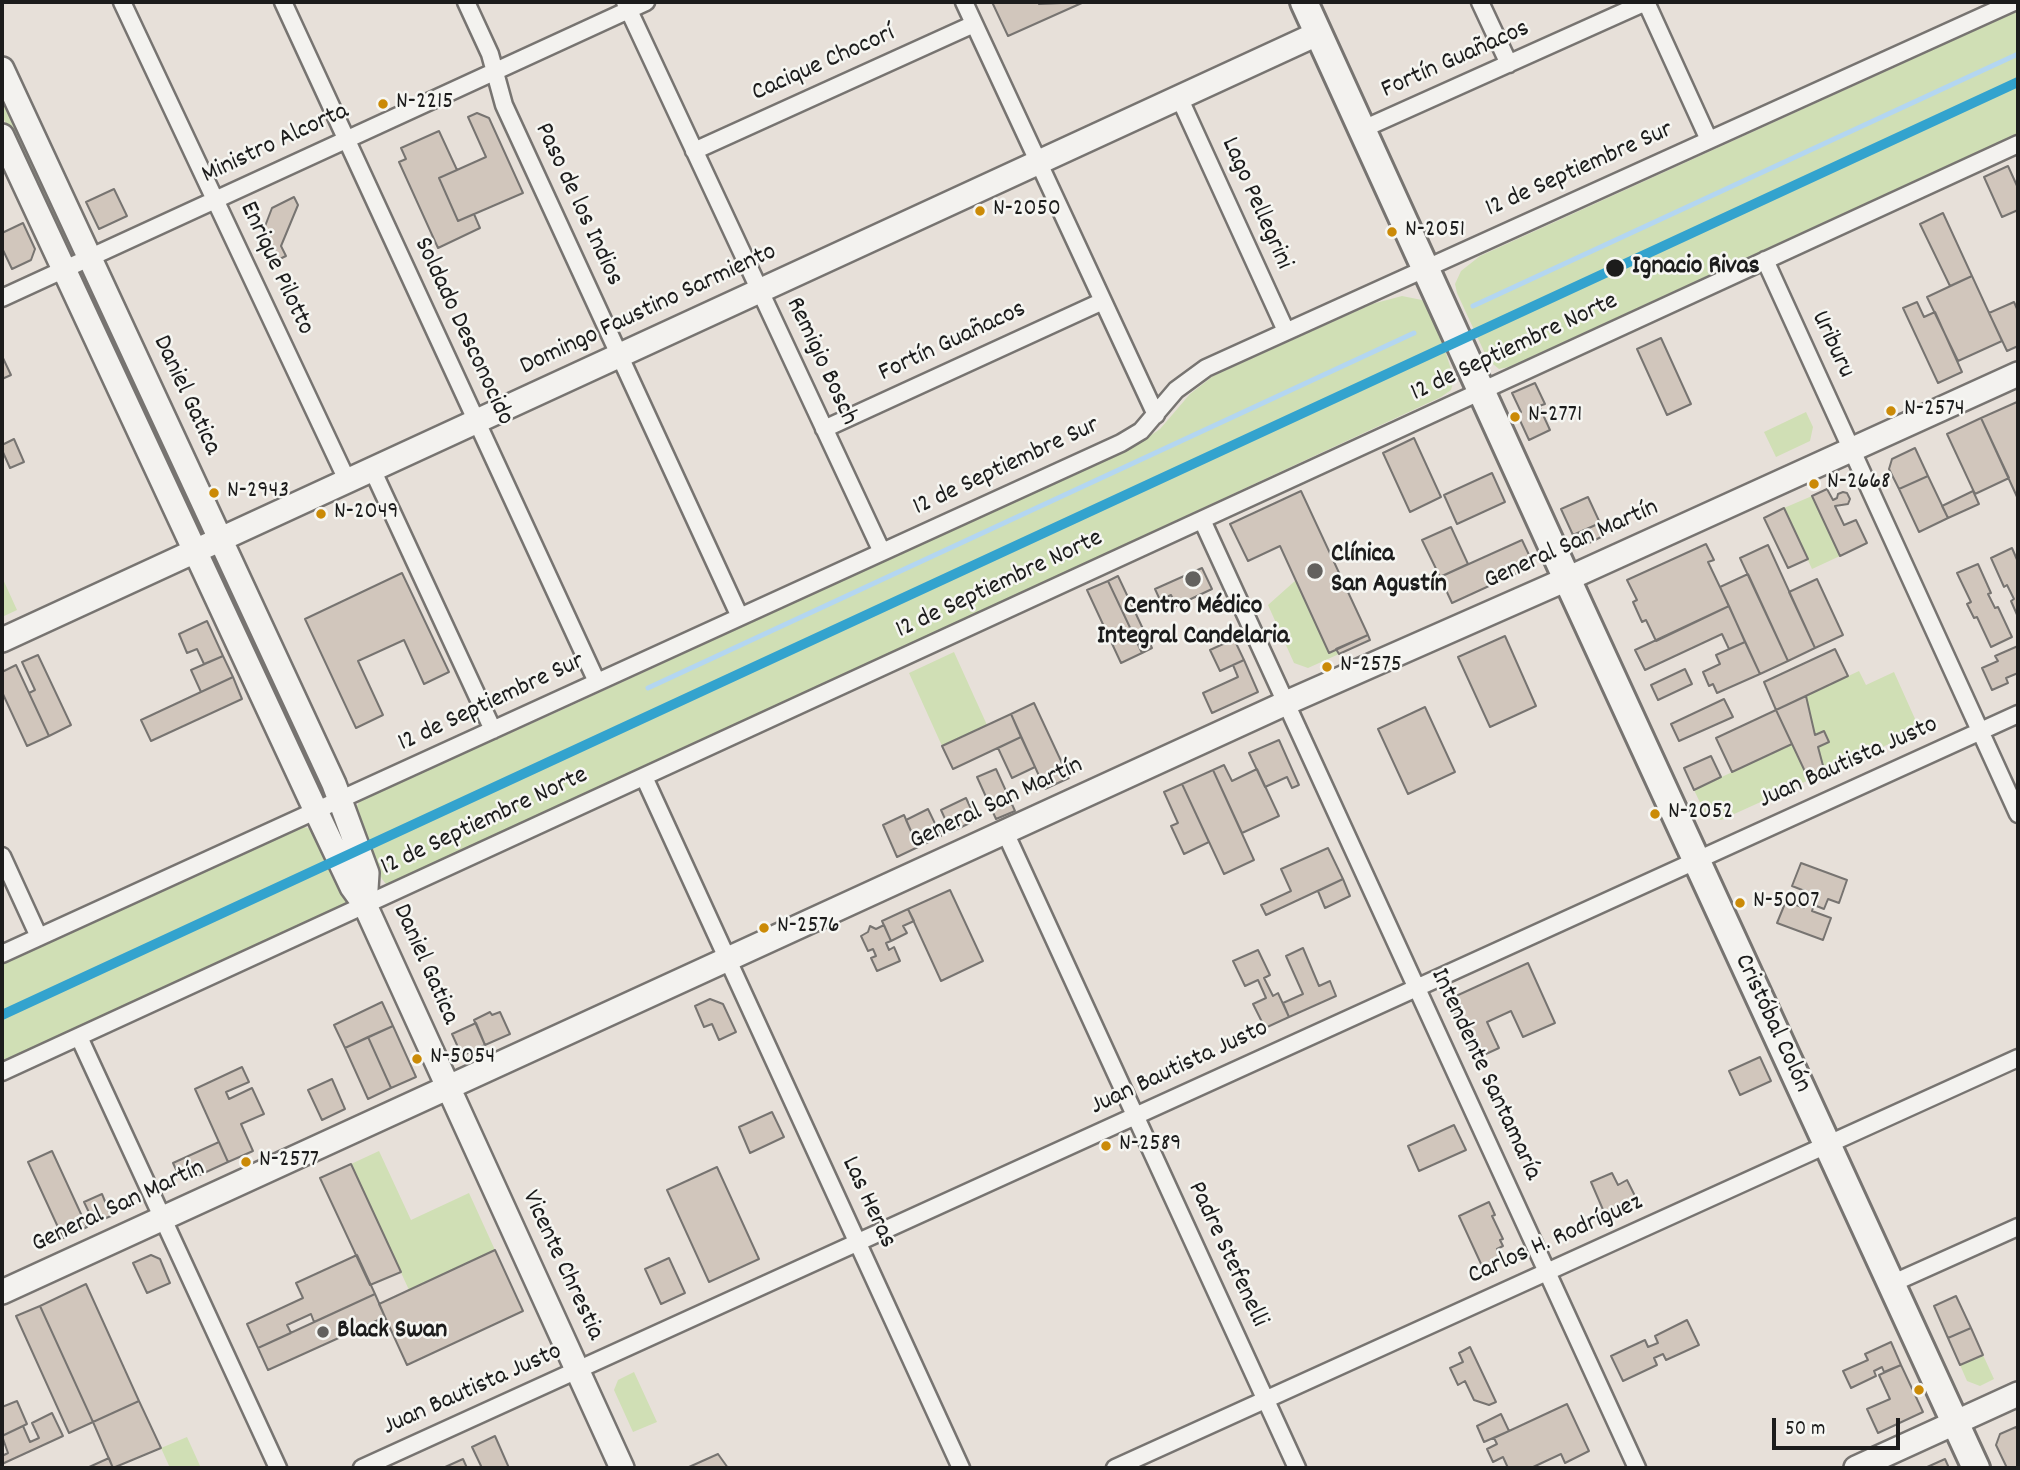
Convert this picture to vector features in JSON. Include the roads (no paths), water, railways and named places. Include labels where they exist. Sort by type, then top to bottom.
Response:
[{"type":"main road","points":[[1304,2],[1567,579]]},
{"type":"main road","name":"Domingo Faustino Sarmiento","points":[[2,640],[1319,33]]},
{"type":"main road","name":"Daniel Gatica","points":[[2,69],[340,800],[367,873],[365,905]]},
{"type":"main road","name":"Daniel Gatica","points":[[2,136],[349,882],[365,905],[448,1087]]},
{"type":"main road","name":"General San Martín","points":[[2,1292],[1286,703],[2018,374]]},
{"type":"main road","name":"Cristóbal Colón","points":[[1567,579],[1976,1468]]},
{"type":"main road","name":"Vicente Chrestia","points":[[448,1087],[622,1468]]},
{"type":"main road","points":[[1856,1468],[2018,1394]]},
{"type":"street","name":"Enrique Pilotto","points":[[122,2],[347,480]]},
{"type":"street","name":"Soldado Desconocido","points":[[283,2],[597,682]]},
{"type":"street","name":"Paso de los Indios","points":[[466,2],[490,54],[504,105],[740,617]]},
{"type":"street","name":"Ministro Alcorta","points":[[2,298],[495,71],[626,6],[646,2]]},
{"type":"street","points":[[964,2],[1156,415]]},
{"type":"street","points":[[1480,2],[1508,64]]},
{"type":"street","points":[[1646,2],[1709,140]]},
{"type":"street","name":"Fortín Guañacos","points":[[1363,129],[1646,2]]},
{"type":"street","name":"12 de Septiembre Sur","points":[[2,954],[1121,443],[1141,431],[1176,390],[1196,374],[1709,140],[1989,7],[2014,2]]},
{"type":"street","name":"Remigio Bosch","points":[[626,6],[881,552]]},
{"type":"street","name":"Cacique Chocorí","points":[[694,151],[974,24]]},
{"type":"street","name":"Lago Pellegrini","points":[[1179,97],[1286,331]]},
{"type":"street","name":"12 de Septiembre Norte","points":[[2,1072],[2018,144]]},
{"type":"street","name":"Uriburu","points":[[1765,260],[2018,814]]},
{"type":"street","name":"Fortín Guañacos","points":[[824,429],[1103,301]]},
{"type":"street","points":[[372,469],[493,730]]},
{"type":"street","name":"Intendente Santamaría","points":[[1202,520],[1637,1468]]},
{"type":"street","name":"Juan Bautista Justo","points":[[362,1468],[2018,714]]},
{"type":"street","points":[[644,777],[728,959]]},
{"type":"street","name":"Padre Stefenelli","points":[[1005,832],[1297,1468]]},
{"type":"street","points":[[2,856],[39,937]]},
{"type":"street","name":"Las Heras","points":[[728,959],[961,1468]]},
{"type":"street","points":[[79,1037],[278,1468]]},
{"type":"street","name":"Carlos H. Rodríguez","points":[[1115,1468],[2018,1058]]},
{"type":"street","points":[[1891,1284],[2018,1227]]},
{"type":"waterway","points":[[1473,306],[2018,54]]},
{"type":"waterway","points":[[648,688],[1414,333]]},
{"type":"place","name":"N-2215","points":[[383,104]]},
{"type":"place","name":"N-2050","points":[[980,211]]},
{"type":"place","name":"N-2051","points":[[1392,232]]},
{"type":"place","name":"Ignacio Rivas","points":[[1615,268]]},
{"type":"place","name":"N-2574","points":[[1891,411]]},
{"type":"place","name":"N-2771","points":[[1515,417]]},
{"type":"place","name":"N-2668","points":[[1814,484]]},
{"type":"place","name":"N-2943","points":[[214,493]]},
{"type":"place","name":"N-2049","points":[[321,514]]},
{"type":"place","name":"Clínica San Agustín","points":[[1315,571]]},
{"type":"place","name":"Centro Médico Integral Candelaria","points":[[1193,579]]},
{"type":"place","name":"N-2575","points":[[1327,667]]},
{"type":"place","name":"N-2052","points":[[1655,814]]},
{"type":"place","name":"N-5007","points":[[1740,903]]},
{"type":"place","name":"N-2576","points":[[764,928]]},
{"type":"place","name":"N-5054","points":[[417,1059]]},
{"type":"place","name":"N-2589","points":[[1106,1146]]},
{"type":"place","name":"N-2577","points":[[246,1162]]},
{"type":"place","name":"Black Swan","points":[[323,1332]]}]
